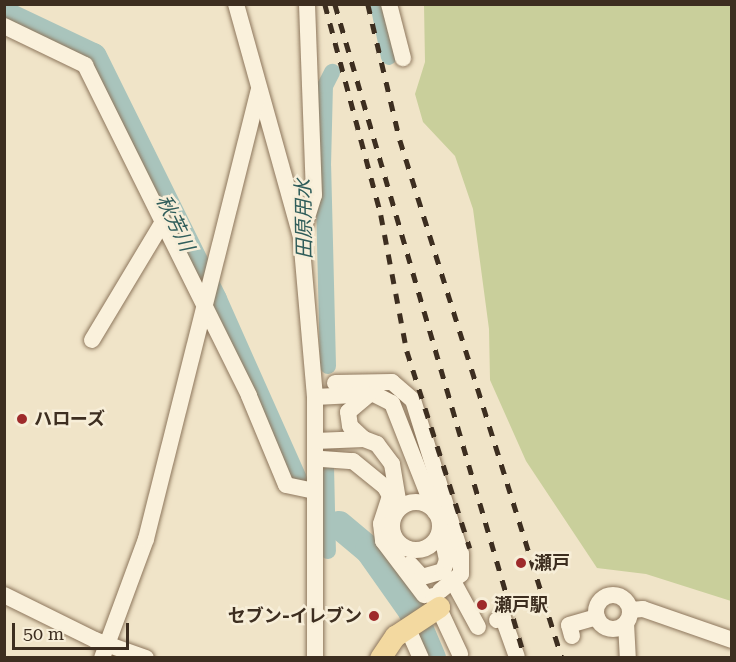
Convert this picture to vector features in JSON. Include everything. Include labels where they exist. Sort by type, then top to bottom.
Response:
[{"type":"main road","points":[[380,657],[435,595]]},
{"type":"street","points":[[236,4],[301,237],[315,397],[315,657]]},
{"type":"street","points":[[301,237],[314,195],[307,4]]},
{"type":"street","points":[[389,4],[403,58]]},
{"type":"street","points":[[4,26],[85,65],[161,225],[203,303],[286,484],[314,491]]},
{"type":"street","points":[[102,657],[146,539],[203,303],[260,90]]},
{"type":"street","points":[[92,340],[161,225]]},
{"type":"street","points":[[335,383],[392,382],[413,400],[461,554],[460,574],[435,595]]},
{"type":"street","points":[[315,397],[368,394],[383,397],[401,417],[438,520],[446,566],[435,595]]},
{"type":"street","points":[[368,394],[348,412],[350,426],[364,438],[376,444],[392,464],[401,498],[392,524],[413,570],[435,595],[460,654]]},
{"type":"street","points":[[315,441],[364,438]]},
{"type":"street","points":[[322,459],[352,461],[385,487],[390,502],[381,524],[383,541],[435,595],[478,627]]},
{"type":"street","points":[[398,510],[417,502],[438,520]]},
{"type":"street","points":[[400,544],[414,550],[428,546],[438,520]]},
{"type":"street","points":[[4,595],[146,657]]},
{"type":"street","points":[[611,596],[621,597],[628,616],[626,651],[603,622],[598,605],[611,596]]},
{"type":"street","points":[[572,636],[569,625],[603,622],[628,616],[643,609],[732,640]]},
{"type":"street","points":[[498,620],[504,618],[517,657]]},
{"type":"street","points":[[407,627],[421,657]]},
{"type":"green space","points":[[424,5],[731,5],[731,601],[646,574],[597,568],[526,461],[490,380],[489,329],[473,209],[455,156],[423,122],[415,94],[425,62]]},
{"type":"waterway","name":"田原用水","points":[[378,4],[389,57]]},
{"type":"waterway","name":"秋芳川","points":[[4,15],[93,57],[213,300],[293,480]]},
{"type":"waterway","name":"田原用水","points":[[328,366],[323,166],[325,86],[332,72]]},
{"type":"waterway","name":"田原用水","points":[[326,466],[328,551]]},
{"type":"waterway","name":"秋芳川","points":[[339,525],[369,550],[412,611],[432,658]]},
{"type":"railway","points":[[325,4],[381,215],[407,351],[470,548]]},
{"type":"railway","points":[[335,4],[525,658]]},
{"type":"railway","points":[[368,4],[400,140],[562,658]]},
{"type":"place","name":"ハローズ","points":[[22,419]]},
{"type":"place","name":"瀬戸","points":[[521,563]]},
{"type":"place","name":"瀬戸駅","points":[[482,605]]},
{"type":"place","name":"セブン-イレブン","points":[[374,616]]}]
